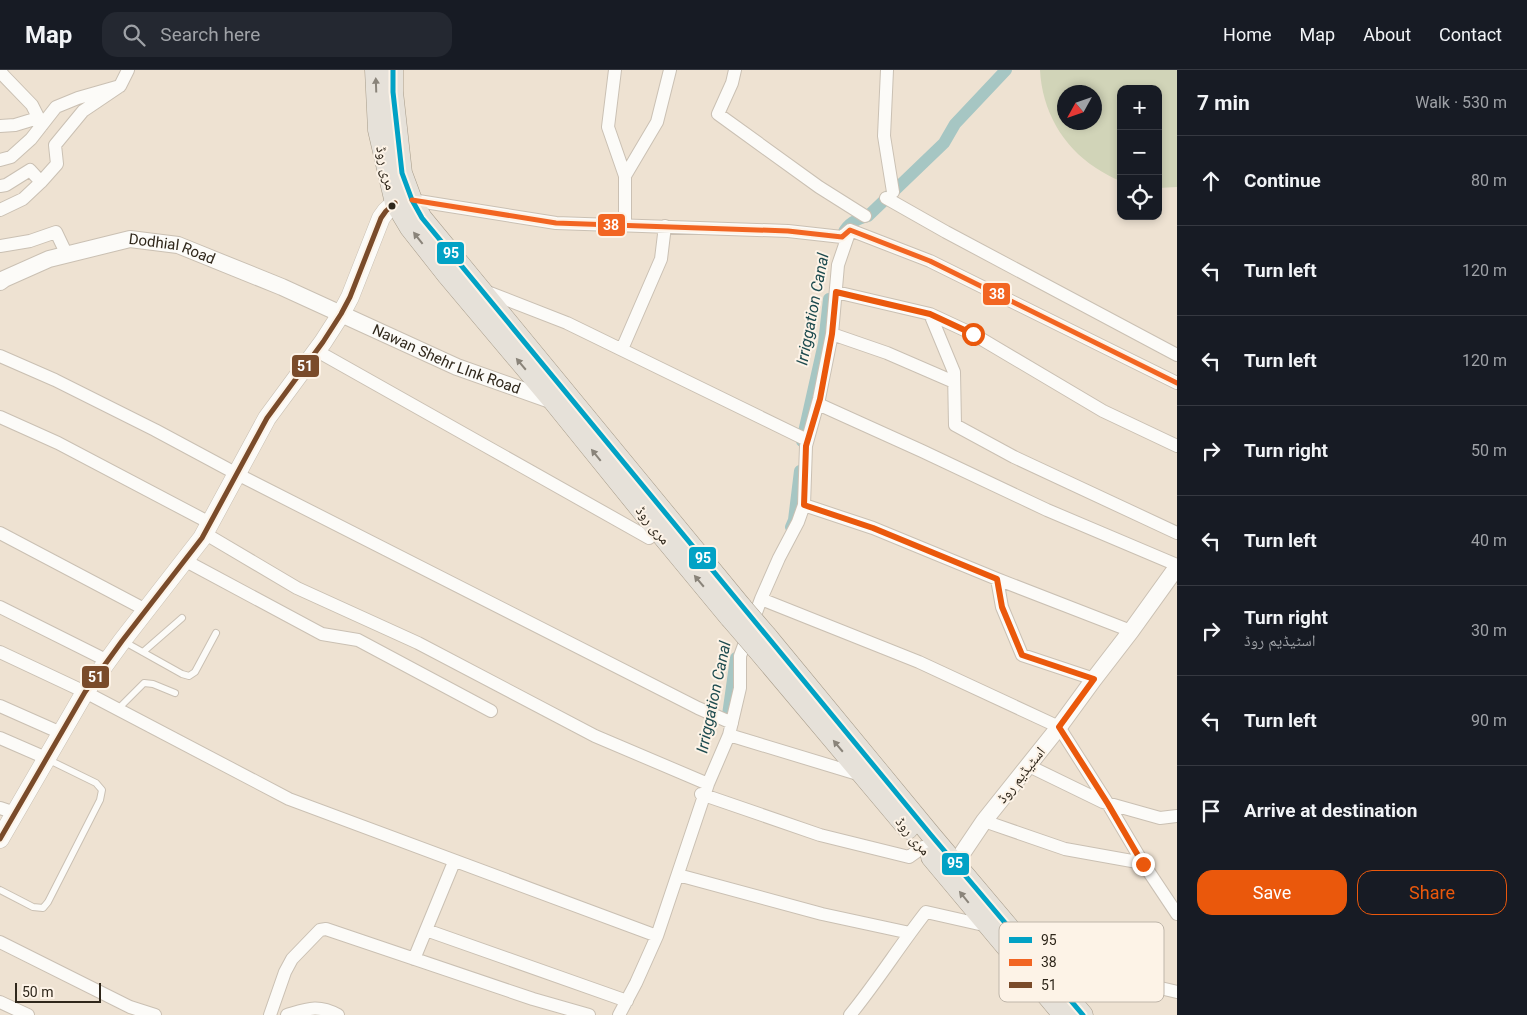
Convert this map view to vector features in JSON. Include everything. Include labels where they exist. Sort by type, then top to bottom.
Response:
[{"type":"main road","name":"مری روڈ","points":[[375,70],[378,130],[410,228],[658,531],[736,613]]},
{"type":"main road","name":"مری روڈ","points":[[393,70],[403,202],[422,218],[480,289],[736,613],[872,779],[922,847],[988,926],[999,935]]},
{"type":"main road","points":[[0,839],[7,810],[46,758],[86,692],[122,641],[207,528],[267,418],[317,351],[341,314],[386,210],[403,202]]},
{"type":"main road","name":"مری روڈ","points":[[872,779],[955,864],[1001,922]]},
{"type":"main road","name":"مری روڈ","points":[[1056,1002],[1063,1015]]},
{"type":"main road","name":"مری روڈ","points":[[1070,1002],[1083,1015]]},
{"type":"street","points":[[0,210],[24,199],[41,182],[57,164],[54,145],[83,112],[120,86],[128,70]]},
{"type":"street","points":[[614,70],[608,126],[625,176],[625,225]]},
{"type":"street","points":[[625,176],[656,122],[670,70]]},
{"type":"street","points":[[735,70],[732,83],[718,114],[819,187],[865,216]]},
{"type":"street","points":[[887,70],[884,136],[890,195],[946,232],[1177,355]]},
{"type":"street","points":[[0,71],[32,105],[40,121]]},
{"type":"street","points":[[0,160],[11,157],[31,139],[40,121],[56,107],[78,98],[120,86]]},
{"type":"street","points":[[0,126],[40,121]]},
{"type":"street","points":[[0,186],[6,185],[30,170],[41,182]]},
{"type":"street","points":[[403,202],[556,223],[788,232],[842,237],[850,230]]},
{"type":"street","points":[[622,349],[661,259],[665,226]]},
{"type":"street","points":[[619,1015],[657,936],[705,791],[731,729],[740,688],[740,656],[761,600],[804,505],[807,440],[818,404],[832,334],[838,264],[850,230]]},
{"type":"street","points":[[850,230],[930,261],[1177,383]]},
{"type":"street","points":[[0,246],[30,241],[56,232],[67,255]]},
{"type":"street","name":"Dodhial Road","points":[[0,282],[48,259],[130,239],[178,245],[282,287],[341,314]]},
{"type":"street","points":[[480,289],[567,323],[807,440]]},
{"type":"street","points":[[836,292],[930,314],[973,334],[1103,411],[1177,446]]},
{"type":"street","name":"Nawan Shehr LInk Road","points":[[341,314],[457,366],[553,401]]},
{"type":"street","points":[[930,314],[954,372],[955,425],[1014,457],[1177,533]]},
{"type":"street","points":[[832,334],[887,353],[954,382]]},
{"type":"street","points":[[317,351],[418,409],[539,474],[649,538],[658,531]]},
{"type":"street","points":[[0,356],[55,380],[155,430],[237,474],[698,708],[731,729],[872,779]]},
{"type":"street","points":[[818,404],[1047,510],[1177,566]]},
{"type":"street","points":[[0,416],[58,443],[207,528],[297,588],[418,643],[705,791],[820,835],[909,857],[922,847]]},
{"type":"street","points":[[804,505],[873,528],[1131,631]]},
{"type":"street","points":[[0,533],[146,610]]},
{"type":"street","points":[[184,560],[322,634],[358,640],[491,711]]},
{"type":"street","name":"اسٹیڈیم روڈ","points":[[955,864],[984,821],[1059,727],[1177,566]]},
{"type":"street","points":[[997,579],[1002,607],[1022,655],[1094,679]]},
{"type":"street","points":[[761,600],[919,662],[1059,727],[1108,804],[1143,864],[1177,914]]},
{"type":"street","points":[[0,608],[108,661]]},
{"type":"street","points":[[0,652],[86,692],[289,799],[657,936]]},
{"type":"street","points":[[0,706],[61,733]]},
{"type":"street","points":[[0,738],[46,758]]},
{"type":"street","points":[[1028,766],[1108,804],[1160,818],[1177,816]]},
{"type":"street","points":[[984,821],[1065,849],[1143,864]]},
{"type":"street","points":[[414,960],[454,862]]},
{"type":"street","points":[[678,875],[822,914],[910,933]]},
{"type":"street","points":[[850,1015],[926,912],[988,926]]},
{"type":"street","points":[[270,1015],[285,972],[292,959],[320,930],[326,929],[414,960],[589,1015]]},
{"type":"street","points":[[426,930],[627,1001]]},
{"type":"street","points":[[0,942],[130,1006],[155,1015]]},
{"type":"street","points":[[1164,990],[1177,992]]},
{"type":"street","points":[[0,1002],[28,1015]]},
{"type":"street","points":[[287,1015],[312,1008],[324,1009],[338,1015]]},
{"type":"lane","points":[[143,652],[182,618]]},
{"type":"lane","points":[[122,641],[189,676],[195,672],[216,633]]},
{"type":"lane","points":[[117,710],[144,683],[153,684],[175,692]]},
{"type":"lane","points":[[0,890],[33,908],[43,908],[48,902],[100,800],[102,790],[96,783],[46,758]]},
{"type":"green space","points":[[1040,70],[1177,70],[1177,187],[1162,188],[1162,85],[1117,85],[1117,179],[1105,174],[1084,159],[1073,149],[1059,130],[1102,130],[1102,85],[1057,85],[1057,128],[1045,99]]},
{"type":"waterway","name":"Irriggation Canal","points":[[842,237],[848,226],[868,216],[944,143],[955,124],[1006,70]]},
{"type":"waterway","name":"Irriggation Canal","points":[[802,441],[824,343],[829,299]]},
{"type":"waterway","name":"Irriggation Canal","points":[[791,527],[794,520],[800,471]]},
{"type":"waterway","name":"Irriggation Canal","points":[[727,722],[736,658]]},
{"type":"transit line","name":"95","points":[[393,70],[393,92],[402,173],[412,200],[422,218],[1004,922]]},
{"type":"transit line","name":"38","points":[[412,200],[556,223],[788,231],[842,237],[850,230],[930,261],[1177,383]]},
{"type":"transit line","name":"51","points":[[0,839],[85,692],[202,538],[267,418],[323,342],[341,314],[350,297],[381,218],[395,203]]},
{"type":"transit line","name":"95","points":[[1072,1002],[1083,1015]]},
{"type":"route","points":[[973,334],[930,314],[836,292],[832,334],[820,399],[806,446],[804,505],[873,528],[997,579],[1002,607],[1022,655],[1094,679],[1059,727],[1108,804],[1143,864]]}]
